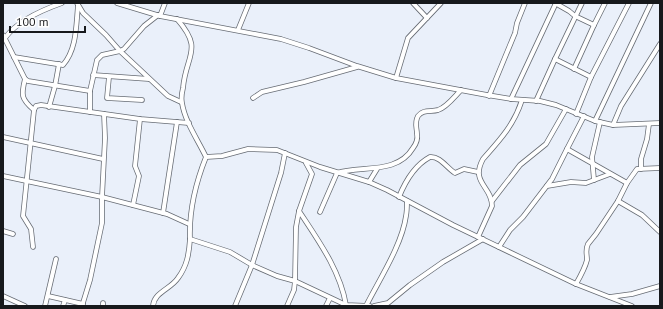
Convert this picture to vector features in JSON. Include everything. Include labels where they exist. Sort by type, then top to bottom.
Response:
[{"type":"street","points":[[62,3],[31,16],[10,30],[4,37],[25,79],[28,81],[90,91]]},
{"type":"street","points":[[117,3],[159,15],[281,39],[396,78],[489,96],[536,101],[556,105],[576,114],[613,125],[660,123]]},
{"type":"street","points":[[90,112],[90,91],[95,64],[99,57],[120,51],[128,46],[144,26],[159,15],[165,3]]},
{"type":"street","points":[[238,30],[249,3]]},
{"type":"street","points":[[414,3],[427,18]]},
{"type":"street","points":[[396,78],[408,38],[441,3]]},
{"type":"street","points":[[489,96],[515,33],[517,23],[525,3]]},
{"type":"street","points":[[512,99],[555,3],[575,16],[594,25]]},
{"type":"street","points":[[536,101],[582,3]]},
{"type":"street","points":[[574,69],[605,3]]},
{"type":"street","points":[[576,114],[591,77],[629,3]]},
{"type":"street","points":[[594,180],[592,164],[597,121],[651,3]]},
{"type":"street","points":[[14,57],[63,65],[73,45],[77,4]]},
{"type":"street","points":[[77,4],[83,13],[120,51],[168,96],[182,102]]},
{"type":"street","points":[[153,306],[157,297],[177,279],[184,268],[188,257],[190,224],[198,182],[206,157],[189,123],[182,102],[184,75],[191,55],[192,44],[188,33],[177,18]]},
{"type":"street","points":[[613,125],[621,106],[660,44]]},
{"type":"street","points":[[555,59],[591,77]]},
{"type":"street","points":[[49,107],[59,64]]},
{"type":"street","points":[[253,98],[262,92],[304,82],[357,66]]},
{"type":"street","points":[[93,75],[150,79]]},
{"type":"street","points":[[109,76],[108,98],[142,100]]},
{"type":"street","points":[[25,79],[22,91],[23,96],[25,102],[34,110]]},
{"type":"street","points":[[337,173],[351,169],[377,169],[395,163],[406,157],[411,152],[417,140],[416,122],[420,114],[425,111],[437,110],[444,106],[461,90]]},
{"type":"street","points":[[374,306],[388,302],[443,262],[480,238],[492,206],[492,201],[478,172],[482,160],[508,130],[515,119],[522,100]]},
{"type":"street","points":[[33,247],[31,229],[23,216],[34,110],[36,106],[41,105],[140,119],[189,123]]},
{"type":"street","points":[[492,201],[520,165],[546,144],[566,109]]},
{"type":"street","points":[[48,296],[82,305],[102,223],[103,159],[105,138],[104,114]]},
{"type":"street","points":[[499,247],[510,230],[523,217],[556,173],[584,116]]},
{"type":"street","points":[[133,205],[139,176],[136,166],[140,119]]},
{"type":"street","points":[[163,213],[177,122]]},
{"type":"street","points":[[640,169],[649,124]]},
{"type":"street","points":[[3,137],[103,159]]},
{"type":"street","points":[[206,157],[222,156],[248,149],[277,150],[306,163],[369,182],[576,284],[632,306]]},
{"type":"street","points":[[567,149],[627,183]]},
{"type":"street","points":[[235,306],[252,265],[281,173],[285,153]]},
{"type":"street","points":[[398,197],[414,170],[430,157],[439,159],[455,173],[464,169],[478,172]]},
{"type":"street","points":[[306,163],[312,174]]},
{"type":"street","points":[[287,306],[294,290],[295,241],[299,211],[312,174],[320,167]]},
{"type":"street","points":[[576,284],[587,259],[585,251],[588,244],[618,201],[635,171],[640,169],[660,168]]},
{"type":"street","points":[[369,182],[377,169]]},
{"type":"street","points":[[320,212],[337,173]]},
{"type":"street","points":[[546,186],[571,182],[586,183],[610,174]]},
{"type":"street","points":[[3,176],[102,197],[163,213],[190,224]]},
{"type":"street","points":[[366,306],[391,258],[403,230],[407,216],[407,201]]},
{"type":"street","points":[[618,201],[642,215],[660,232]]},
{"type":"street","points":[[299,211],[324,249],[339,280],[347,305]]},
{"type":"street","points":[[3,231],[13,234]]},
{"type":"street","points":[[190,239],[230,252],[252,265],[277,276],[295,281],[347,305],[370,306]]},
{"type":"street","points":[[45,306],[56,259]]},
{"type":"street","points":[[610,297],[632,294],[660,286]]},
{"type":"street","points":[[3,296],[24,306]]},
{"type":"street","points":[[326,306],[330,298]]},
{"type":"street","points":[[63,306],[65,300]]}]
